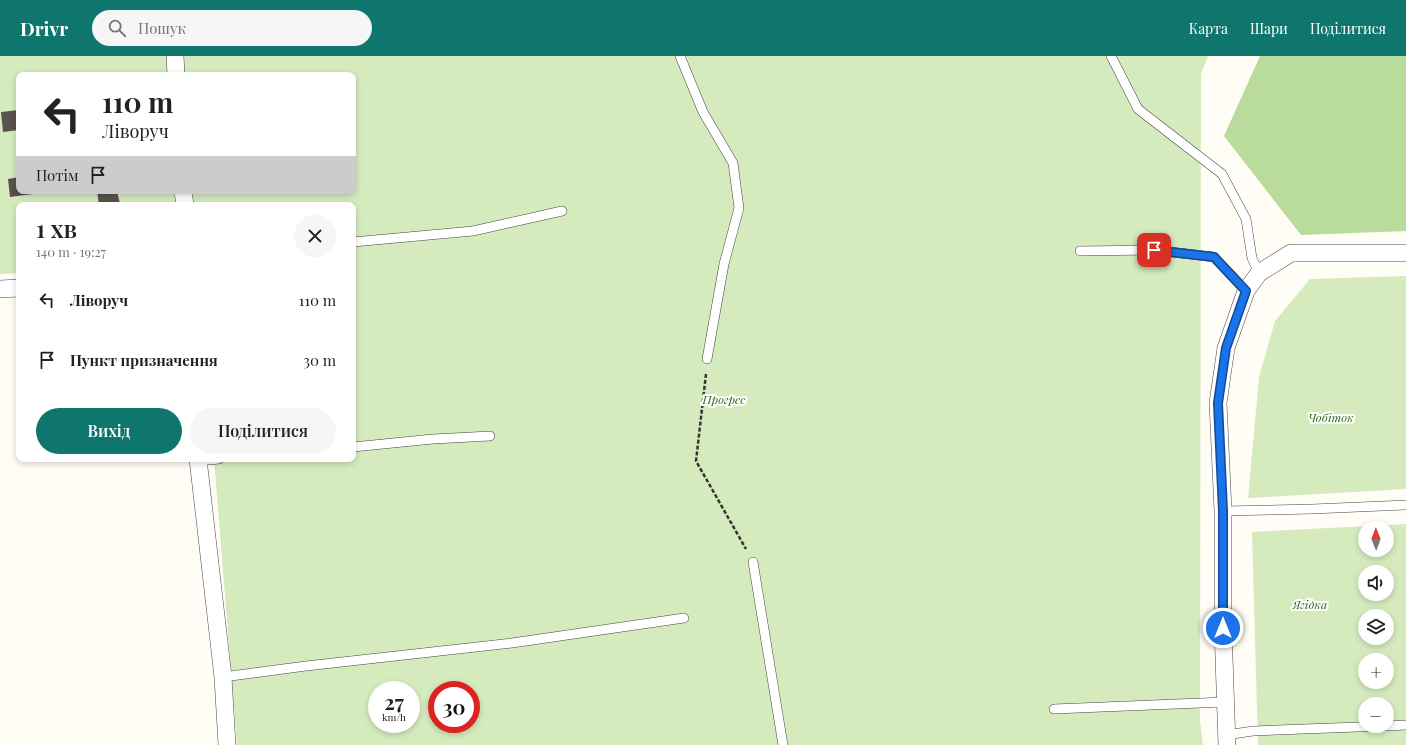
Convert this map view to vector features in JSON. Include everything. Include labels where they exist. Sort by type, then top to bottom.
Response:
[{"type":"street","points":[[176,56],[176,72]]},
{"type":"street","points":[[1226,740],[1223,628],[1223,511],[1218,403],[1226,348],[1246,291],[1259,273],[1291,253],[1406,252]]},
{"type":"street","points":[[0,289],[16,288]]},
{"type":"street","points":[[198,462],[222,677],[227,745]]},
{"type":"lane","points":[[680,56],[703,112],[733,163],[739,208],[724,264],[707,359]]},
{"type":"lane","points":[[1111,56],[1138,109],[1222,174],[1246,219],[1252,258],[1259,273]]},
{"type":"lane","points":[[356,242],[473,231],[562,211]]},
{"type":"lane","points":[[1080,251],[1154,250],[1214,257],[1246,291]]},
{"type":"lane","points":[[356,447],[433,439],[490,436]]},
{"type":"lane","points":[[1223,511],[1406,505]]},
{"type":"lane","points":[[753,562],[783,745]]},
{"type":"lane","points":[[222,677],[512,643],[684,618]]},
{"type":"lane","points":[[1054,709],[1225,702]]},
{"type":"lane","points":[[1394,726],[1406,725]]},
{"type":"lane","points":[[1226,740],[1253,731],[1358,727]]},
{"type":"path","points":[[707,359],[696,462],[753,562]]},
{"type":"green space","name":"Прогрес","points":[[0,56],[1208,56],[1201,74],[1200,721],[1203,745],[237,745],[214,462],[356,462],[356,202],[16,202],[16,273],[0,274]]},
{"type":"green space","points":[[1260,56],[1406,56],[1406,231],[1301,235],[1224,136]]},
{"type":"green space","name":"Чобіток","points":[[1406,276],[1406,489],[1248,498],[1259,377],[1275,321],[1310,279]]},
{"type":"green space","name":"Ягідка","points":[[1406,524],[1406,745],[1258,745],[1252,532],[1358,526],[1358,557],[1394,557],[1394,525]]},
{"type":"building","points":[[16,110],[16,130],[3,132],[1,112]]},
{"type":"building","points":[[16,178],[16,194],[33,194],[10,197],[8,179]]},
{"type":"building","points":[[97,194],[118,194],[120,202],[99,202]]},
{"type":"route","points":[[1154,250],[1214,257],[1246,291],[1226,348],[1218,403],[1223,511],[1223,628]]}]
